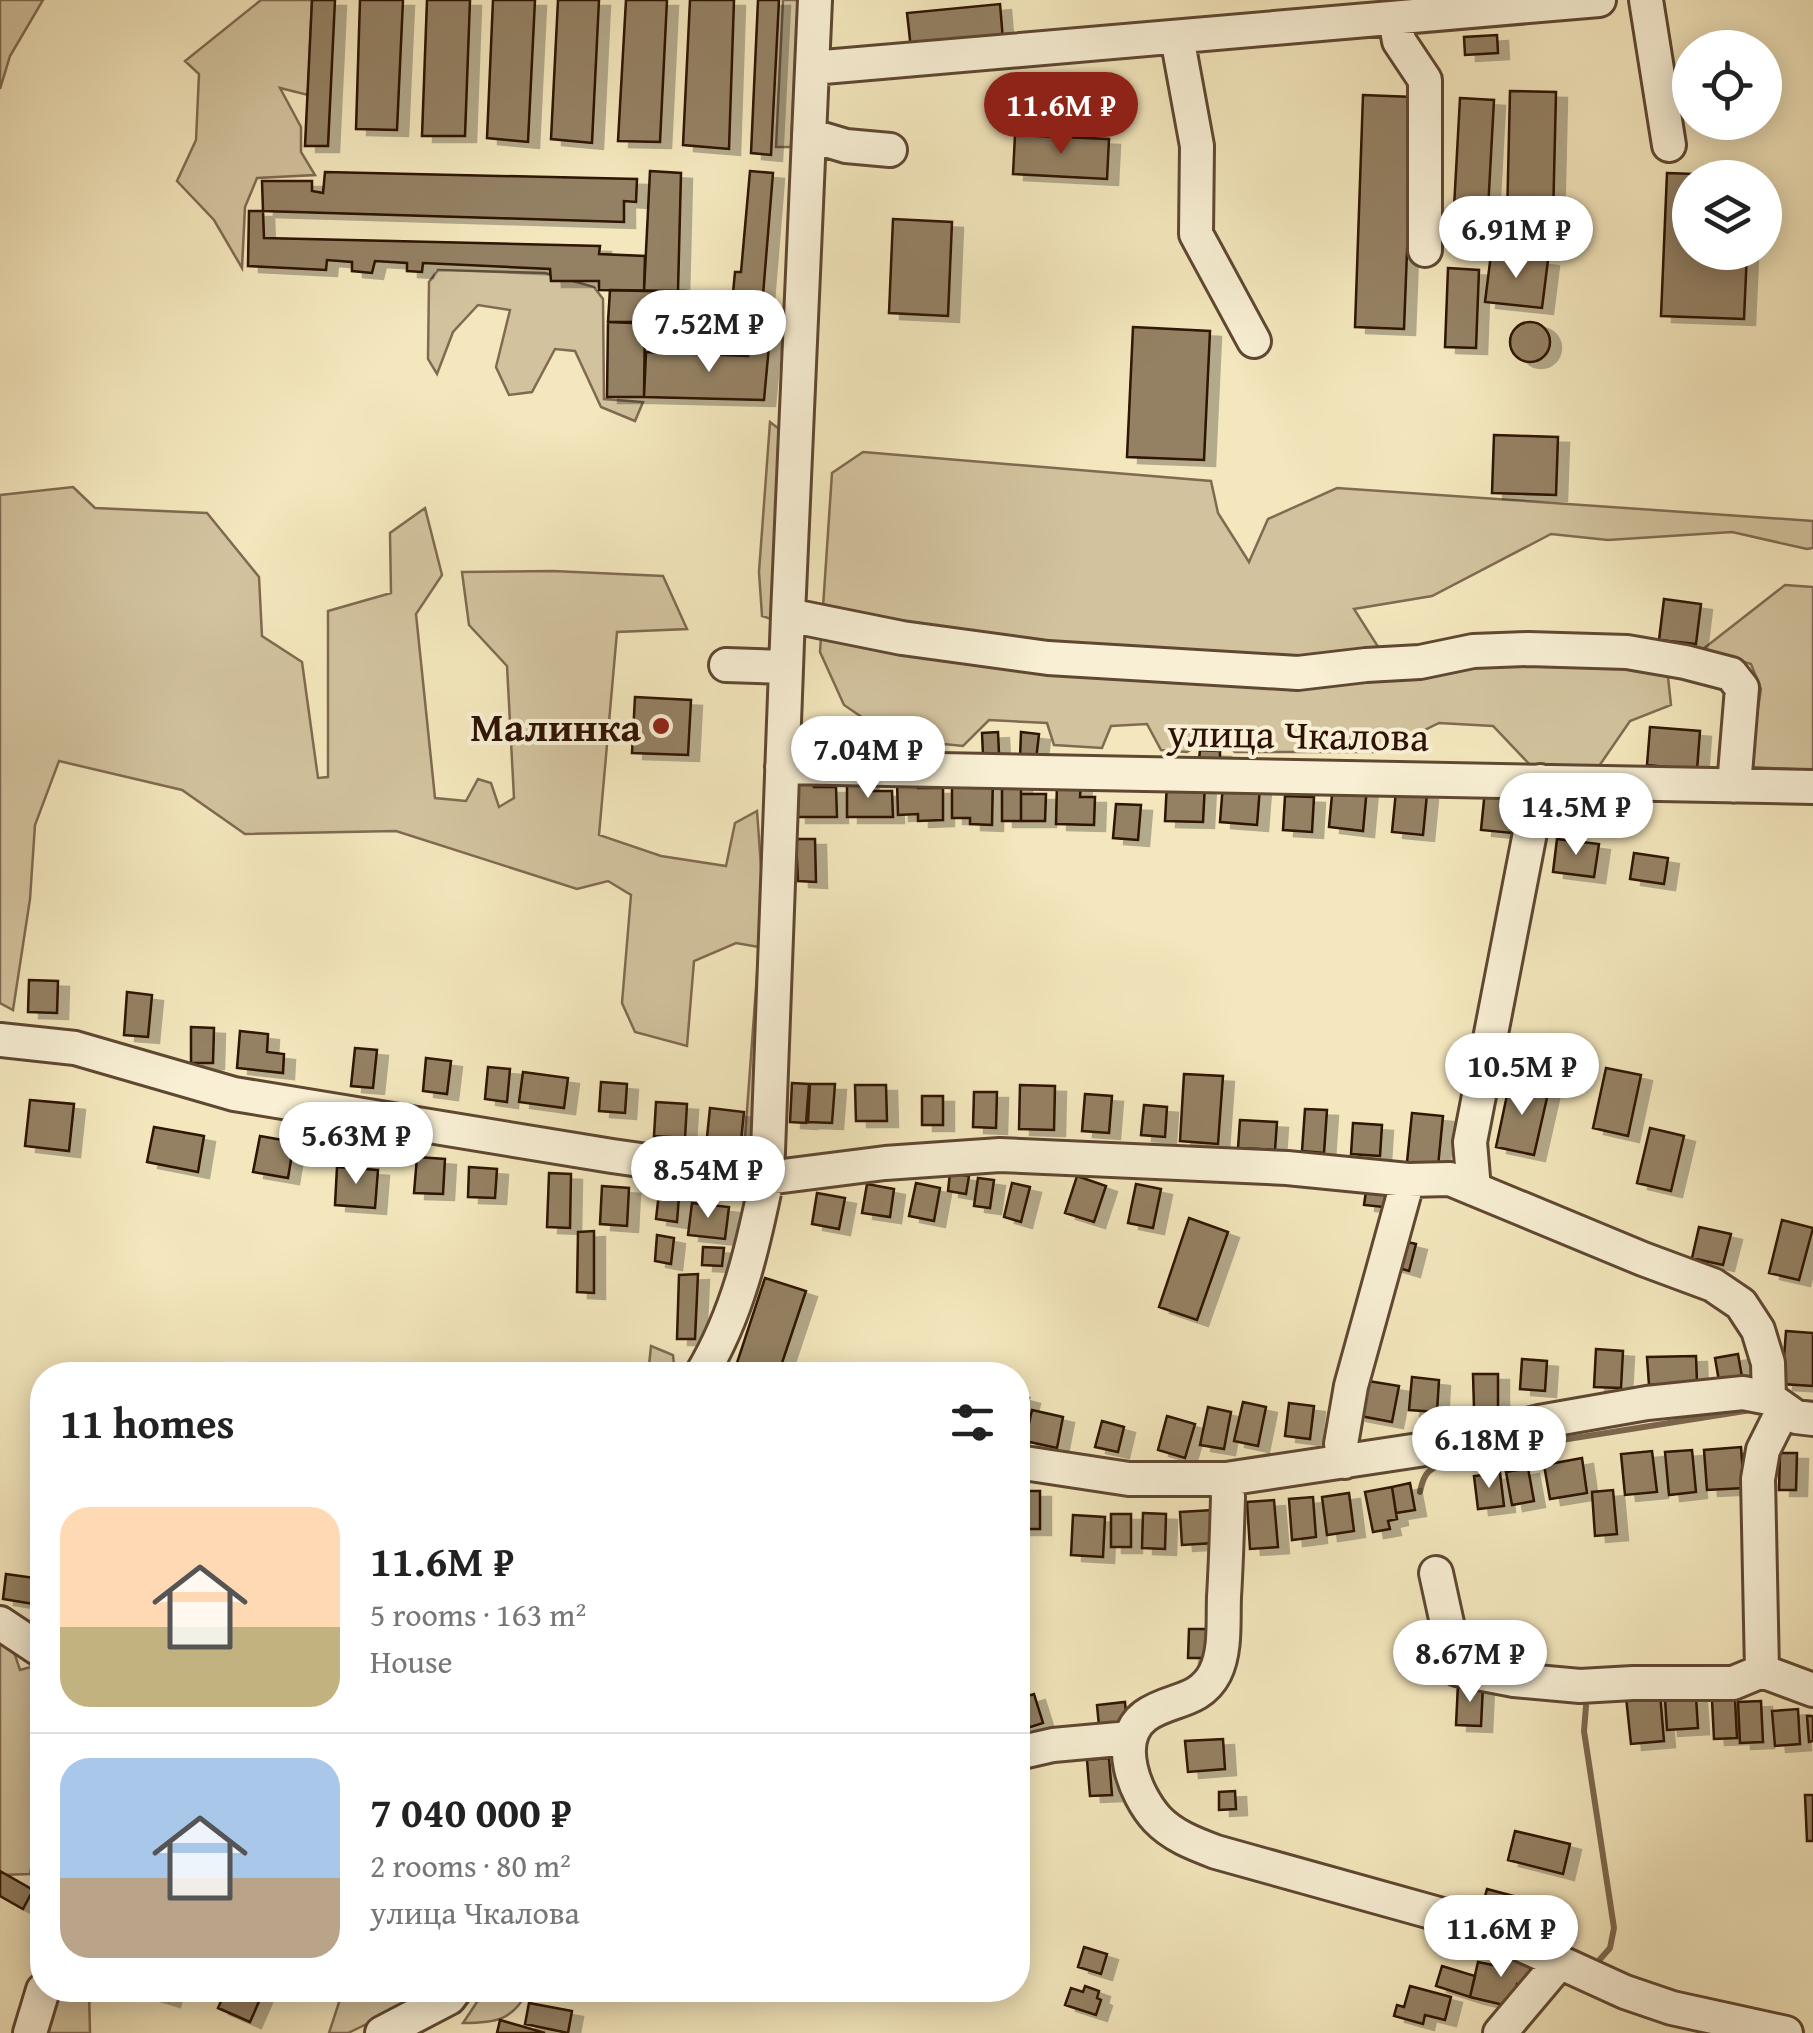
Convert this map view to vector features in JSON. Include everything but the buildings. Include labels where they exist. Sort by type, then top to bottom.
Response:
[{"type":"street","points":[[709,1362],[738,1298],[767,1178],[816,0]]},
{"type":"street","points":[[812,68],[1599,0]]},
{"type":"street","points":[[1646,0],[1670,145]]},
{"type":"street","points":[[1395,18],[1399,40],[1424,80],[1424,250]]},
{"type":"street","points":[[1177,36],[1198,146],[1196,234],[1254,341]]},
{"type":"street","points":[[809,134],[846,146],[890,150]]},
{"type":"street","points":[[788,615],[902,638],[1048,658],[1298,673],[1420,662],[1473,651],[1528,648],[1628,652],[1731,674],[1742,688],[1734,786]]},
{"type":"street","points":[[726,665],[786,666]]},
{"type":"street","name":"улица Чкалова","points":[[782,766],[1813,788]]},
{"type":"street","points":[[1462,1184],[1540,781]]},
{"type":"street","points":[[0,1040],[75,1048],[234,1094],[767,1178],[885,1163],[1000,1155],[1288,1168],[1462,1184],[1713,1286],[1741,1304],[1758,1330],[1789,1409]]},
{"type":"street","points":[[1344,1462],[1341,1444],[1351,1386],[1408,1180]]},
{"type":"street","points":[[1030,1464],[1129,1479],[1226,1479],[1452,1445],[1539,1422],[1647,1403],[1743,1393],[1789,1409]]},
{"type":"street","points":[[1762,1671],[1758,1478],[1763,1450],[1789,1409]]},
{"type":"street","points":[[1226,1479],[1222,1644],[1215,1672],[1201,1692],[1147,1714],[1136,1724],[1130,1738],[1129,1766],[1138,1790],[1156,1818],[1183,1840],[1216,1852],[1478,1925],[1625,1992],[1672,2008],[1786,2033]]},
{"type":"street","points":[[1436,1573],[1457,1668],[1562,1685],[1733,1683],[1762,1671],[1813,1690]]},
{"type":"street","points":[[0,1622],[30,1643]]},
{"type":"street","points":[[1030,1751],[1130,1738]]},
{"type":"street","points":[[1500,2033],[1559,1963]]},
{"type":"street","points":[[30,2033],[39,2002]]},
{"type":"street","points":[[382,2033],[440,2002]]},
{"type":"shaded area","points":[[0,0],[43,0],[10,56],[0,89]]},
{"type":"shaded area","points":[[261,0],[312,0],[308,95],[280,88],[301,127],[301,152],[315,175],[257,178],[245,207],[242,268],[214,220],[177,181],[196,140],[199,74],[185,61]]},
{"type":"shaded area","points":[[783,0],[798,0],[791,147],[776,147]]},
{"type":"shaded area","points":[[438,270],[545,273],[594,287],[603,299],[604,399],[643,402],[635,421],[601,407],[575,351],[555,349],[532,392],[509,395],[496,367],[510,310],[478,305],[453,332],[437,374],[428,359],[429,282]]},
{"type":"shaded area","points":[[770,422],[782,431],[774,620],[762,616],[759,572]]},
{"type":"shaded area","points":[[863,452],[1211,481],[1218,513],[1249,562],[1268,519],[1337,488],[1813,521],[1813,548],[1732,532],[1608,540],[1551,534],[1432,596],[1354,609],[1394,672],[1514,659],[1650,666],[1668,677],[1671,705],[1630,721],[1597,769],[1533,768],[1493,726],[1439,723],[1380,752],[1235,752],[1211,742],[1187,752],[1161,750],[1147,724],[1111,726],[1102,748],[1054,745],[1047,723],[989,720],[963,746],[894,739],[844,705],[820,652],[832,473]]},
{"type":"shaded area","points":[[73,487],[95,508],[207,513],[259,577],[262,636],[302,662],[318,778],[328,777],[328,611],[391,593],[390,533],[425,508],[442,575],[416,614],[435,798],[466,801],[478,779],[491,783],[499,807],[514,798],[507,666],[469,625],[462,572],[663,576],[687,629],[617,632],[599,835],[661,856],[726,866],[735,823],[757,811],[767,950],[757,1160],[743,1165],[759,947],[736,943],[694,961],[687,1046],[635,1032],[622,1003],[631,895],[608,881],[577,889],[396,831],[245,834],[182,790],[59,761],[35,825],[30,899],[13,1010],[0,1003],[0,495]]},
{"type":"shaded area","points":[[1785,585],[1813,587],[1813,770],[1749,767],[1761,689],[1751,664],[1703,649]]},
{"type":"shaded area","points":[[651,1346],[673,1355],[674,1362],[649,1362]]},
{"type":"shaded area","points":[[0,1637],[12,1646],[20,1670],[30,1667],[30,1874],[0,1875]]},
{"type":"shaded area","points":[[48,2002],[89,2002],[90,2033],[39,2033]]},
{"type":"shaded area","points":[[339,2002],[412,2002],[348,2033],[329,2033]]},
{"type":"shaded area","points":[[477,2002],[520,2002],[502,2018],[463,2023]]},
{"type":"waterway","points":[[1492,1451],[1751,1410]]},
{"type":"waterway","points":[[1420,1492],[1430,1471],[1451,1460]]},
{"type":"waterway","points":[[1586,1706],[1584,1731],[1614,1928],[1610,1948],[1595,1965]]},
{"type":"place","name":"Малинка","points":[[661,726]]}]
